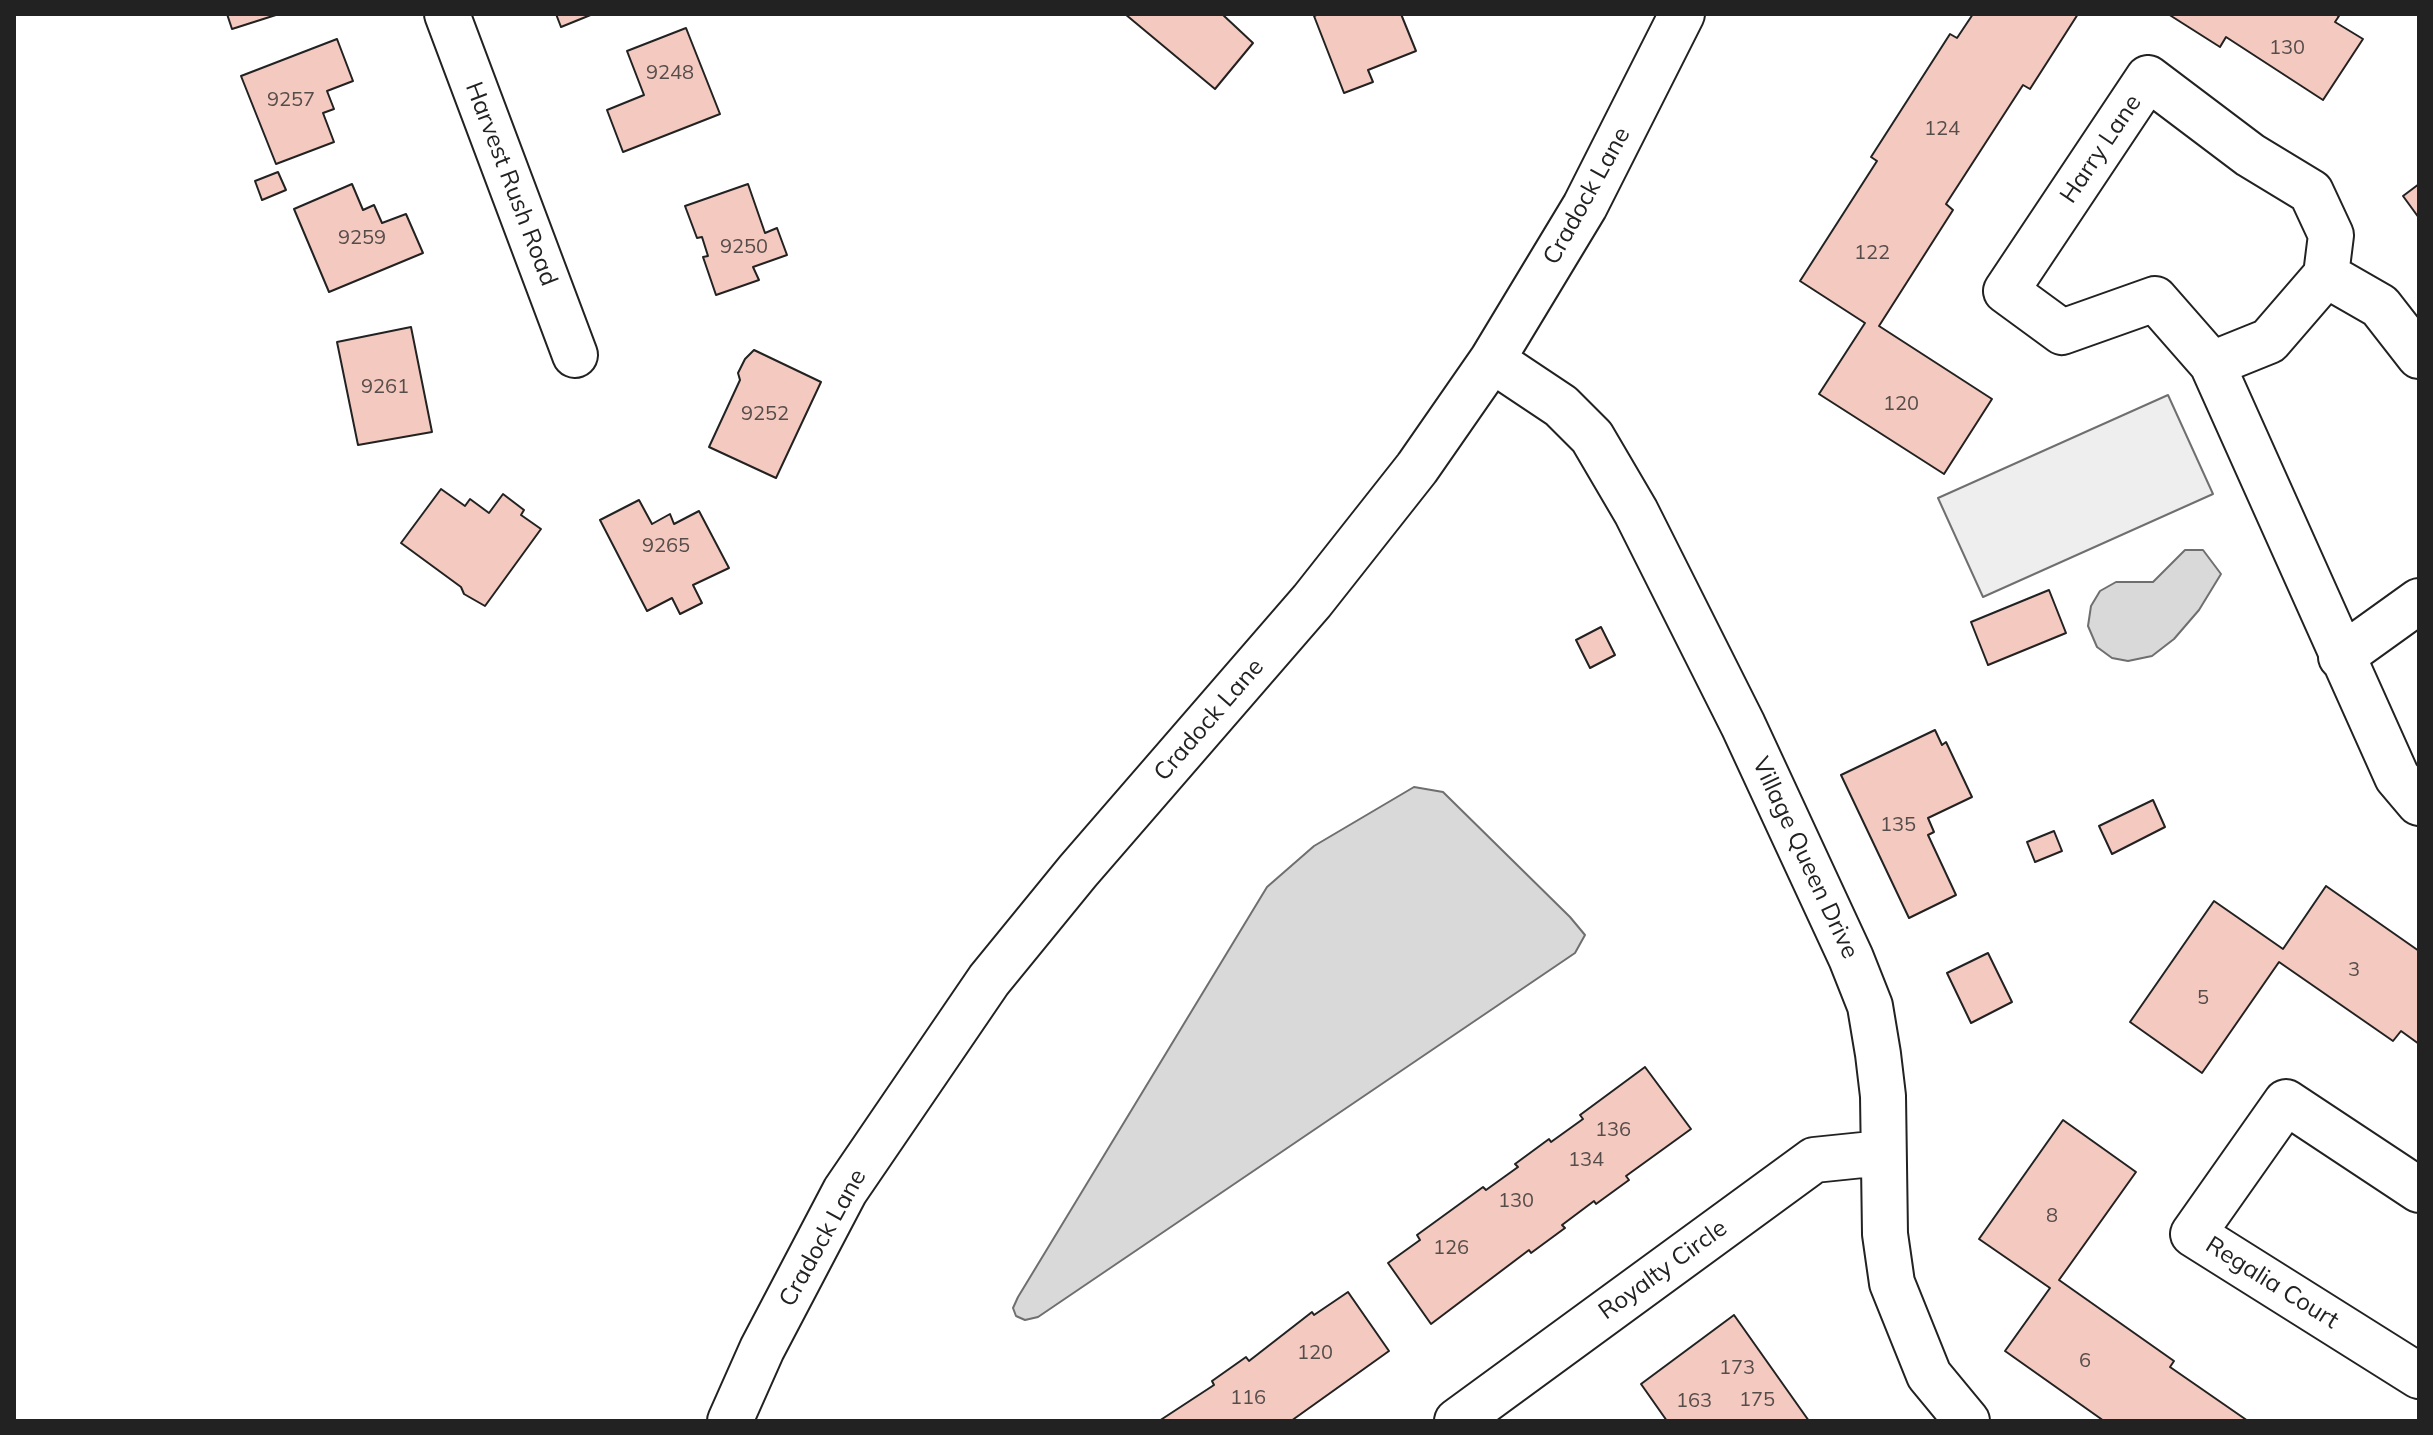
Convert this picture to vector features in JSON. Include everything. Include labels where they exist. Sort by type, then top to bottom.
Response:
[{"type":"street","name":"Harvest Rush Road","points":[[447,14],[575,355]]},
{"type":"street","name":"Cradock Lane","points":[[730,1421],[762,1349],[845,1191],[989,980],[1078,871],[1312,601],[1417,468],[1492,360],[1585,206],[1682,14]]},
{"type":"street","name":"Harry Lane","points":[[2326,275],[2331,235],[2311,192],[2250,155],[2148,78],[2006,291],[2062,332],[2155,299],[2212,364],[2397,777],[2419,803]]},
{"type":"street","points":[[2212,364],[2269,341],[2326,275],[2380,306],[2419,356]]},
{"type":"street","name":"Village Queen Drive","points":[[1492,360],[1561,406],[1592,437],[1636,512],[1743,725],[1870,1006],[1883,1096],[1885,1234],[1892,1283],[1929,1375],[1967,1421]]},
{"type":"street","points":[[2341,657],[2419,601]]},
{"type":"street","name":"Regalia Court","points":[[2419,1190],[2286,1102],[2193,1234],[2419,1376]]},
{"type":"street","name":"Royalty Circle","points":[[1457,1421],[1814,1160],[1882,1153]]},
{"type":"shaded area","points":[[2168,395],[2213,494],[1983,597],[1938,498]]},
{"type":"shaded area","points":[[2185,550],[2203,550],[2221,574],[2199,610],[2174,639],[2152,656],[2128,661],[2112,658],[2097,647],[2088,626],[2091,606],[2100,591],[2116,582],[2153,582]]},
{"type":"shaded area","points":[[1414,787],[1443,792],[1570,917],[1585,935],[1575,953],[1038,1317],[1025,1320],[1016,1316],[1013,1308],[1018,1297],[1267,887],[1314,846]]},
{"type":"building","points":[[227,14],[279,14],[232,29]]},
{"type":"building","points":[[556,14],[593,14],[561,27]]},
{"type":"building","points":[[1125,14],[1222,14],[1253,43],[1215,89]]},
{"type":"building","points":[[1401,14],[1416,51],[1368,70],[1373,82],[1344,93],[1314,16]]},
{"type":"building","points":[[1973,14],[2078,14],[2030,89],[2023,85],[1946,204],[1953,210],[1879,326],[1992,399],[1944,474],[1819,394],[1865,323],[1800,281],[1877,161],[1871,157],[1950,34],[1957,38]]},
{"type":"building","points":[[2168,14],[2335,14],[2339,16],[2335,22],[2363,39],[2323,100],[2226,37],[2220,47]]},
{"type":"building","points":[[686,28],[720,114],[623,152],[607,110],[644,95],[627,51]]},
{"type":"building","points":[[337,39],[353,81],[327,91],[334,109],[323,113],[334,142],[276,164],[241,76]]},
{"type":"building","points":[[278,172],[286,190],[262,200],[255,181]]},
{"type":"building","points":[[352,184],[363,210],[374,205],[382,223],[406,214],[423,253],[329,292],[294,209]]},
{"type":"building","points":[[748,184],[765,233],[777,228],[787,255],[753,267],[759,280],[716,295],[703,257],[708,256],[702,237],[697,238],[685,206]]},
{"type":"building","points":[[2419,184],[2419,218],[2403,196]]},
{"type":"building","points":[[411,327],[432,432],[358,445],[337,342]]},
{"type":"building","points":[[754,350],[821,382],[776,478],[709,447],[740,380],[738,373]]},
{"type":"building","points":[[441,489],[465,506],[470,499],[489,513],[503,494],[524,510],[521,515],[541,529],[485,606],[464,594],[461,587],[401,543]]},
{"type":"building","points":[[639,500],[652,524],[670,514],[674,524],[699,511],[729,568],[693,585],[702,603],[680,614],[672,598],[647,611],[600,520]]},
{"type":"building","points":[[2049,590],[2066,633],[1988,665],[1971,622]]},
{"type":"building","points":[[1601,627],[1615,655],[1590,668],[1576,640]]},
{"type":"building","points":[[1935,730],[1942,745],[1946,742],[1972,797],[1928,818],[1934,832],[1928,835],[1956,895],[1909,918],[1841,775]]},
{"type":"building","points":[[2153,800],[2165,827],[2112,854],[2099,826]]},
{"type":"building","points":[[2054,831],[2062,851],[2035,862],[2027,842]]},
{"type":"building","points":[[2326,886],[2419,951],[2419,1044],[2401,1031],[2393,1041],[2279,962],[2202,1073],[2130,1022],[2214,901],[2283,949]]},
{"type":"building","points":[[1988,953],[2012,1002],[1971,1023],[1947,973]]},
{"type":"building","points":[[1645,1067],[1691,1129],[1626,1176],[1629,1180],[1562,1225],[1565,1228],[1531,1253],[1529,1250],[1431,1324],[1388,1263],[1420,1240],[1417,1235],[1483,1187],[1486,1190],[1518,1167],[1515,1164],[1583,1119],[1580,1115]]},
{"type":"building","points":[[2063,1120],[2136,1172],[2059,1280],[2174,1361],[2170,1367],[2248,1421],[2104,1421],[2005,1351],[2050,1288],[1979,1239]]},
{"type":"building","points":[[1348,1292],[1389,1351],[1291,1421],[1159,1421],[1214,1385],[1212,1381],[1246,1357],[1249,1361],[1312,1312],[1314,1315]]},
{"type":"building","points":[[1734,1315],[1809,1421],[1667,1421],[1641,1384]]}]
